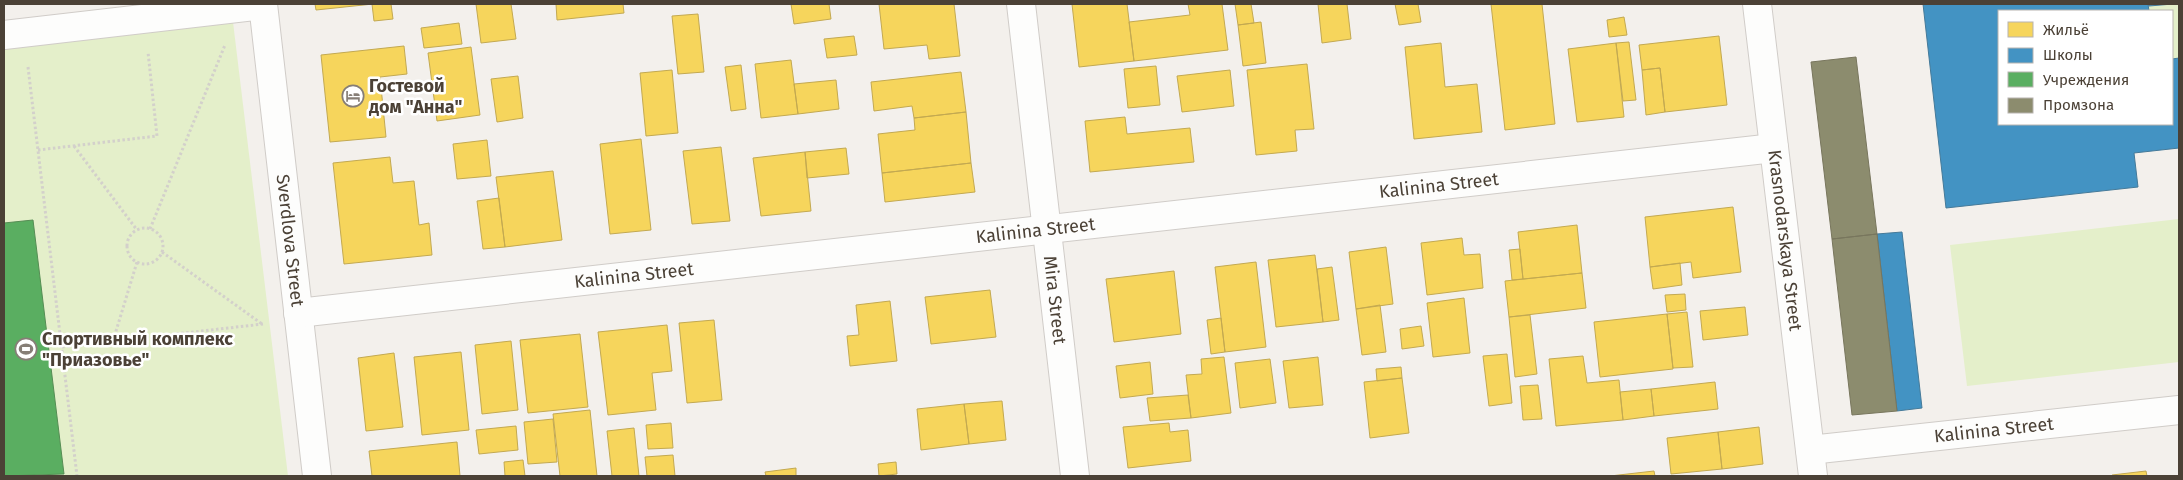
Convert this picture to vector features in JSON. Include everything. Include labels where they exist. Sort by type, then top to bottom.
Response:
[{"type":"street","points":[[4,35],[263,4]]},
{"type":"street","name":"Sverdlova Street","points":[[263,4],[317,476]]},
{"type":"street","name":"Mira Street","points":[[1021,4],[1075,476]]},
{"type":"street","name":"Krasnodarskaya Street","points":[[1757,4],[1811,463]]},
{"type":"street","name":"Kalinina Street","points":[[298,313],[1774,148]]},
{"type":"street","name":"Kalinina Street","points":[[1811,463],[2179,410]]},
{"type":"path","points":[[150,229],[226,42]]},
{"type":"path","points":[[38,150],[157,136],[146,43]]},
{"type":"path","points":[[27,57],[77,476]]},
{"type":"path","points":[[74,145],[137,230]]},
{"type":"path","points":[[150,229],[159,235],[162,240],[162,252],[159,257],[149,264],[137,262],[133,259],[128,249],[129,238],[137,230],[150,229]]},
{"type":"path","points":[[62,347],[263,324],[162,252]]},
{"type":"path","points":[[113,341],[137,262]]},
{"type":"green space","points":[[2179,4],[2179,58],[2173,59],[2173,10],[2149,10],[2149,6]]},
{"type":"green space","points":[[233,22],[288,476],[4,476],[4,48]]},
{"type":"green space","points":[[2179,219],[2179,362],[1967,386],[1950,245]]},
{"type":"building: Жильё","points":[[315,4],[373,4],[316,10]]},
{"type":"building: Жильё","points":[[372,4],[391,4],[393,19],[374,21]]},
{"type":"building: Жильё","points":[[476,4],[511,4],[516,39],[481,43]]},
{"type":"building: Жильё","points":[[556,4],[623,4],[624,13],[557,20]]},
{"type":"building: Жильё","points":[[791,4],[829,4],[831,19],[794,24]]},
{"type":"building: Жильё","points":[[879,4],[954,4],[960,56],[929,59],[927,45],[884,49]]},
{"type":"building: Жильё","points":[[1072,4],[1127,4],[1134,61],[1079,67]]},
{"type":"building: Жильё","points":[[1188,4],[1222,4],[1228,50],[1134,61],[1129,22],[1190,15]]},
{"type":"building: Жильё","points":[[1235,4],[1251,4],[1254,23],[1238,25]]},
{"type":"building: Жильё","points":[[1318,4],[1347,4],[1351,39],[1322,43]]},
{"type":"building: Жильё","points":[[1395,4],[1418,4],[1421,22],[1399,25]]},
{"type":"building: Жильё","points":[[1491,4],[1542,4],[1555,124],[1505,130]]},
{"type":"building: Жильё","points":[[698,14],[704,72],[678,74],[672,16]]},
{"type":"building: Жильё","points":[[1624,17],[1627,35],[1609,37],[1607,20]]},
{"type":"building: Жильё","points":[[1261,22],[1266,63],[1243,66],[1238,25]]},
{"type":"building: Жильё","points":[[459,23],[462,44],[424,48],[421,28]]},
{"type":"building: Жильё","points":[[854,36],[857,55],[827,58],[824,39]]},
{"type":"building: Жильё","points":[[1719,36],[1727,105],[1665,112],[1660,68],[1642,70],[1639,45]]},
{"type":"building: Жильё","points":[[1629,42],[1636,100],[1623,101],[1616,43]]},
{"type":"building: Жильё","points":[[1441,43],[1445,87],[1477,84],[1482,132],[1414,139],[1405,47]]},
{"type":"building: Жильё","points":[[1616,43],[1624,117],[1577,122],[1568,49]]},
{"type":"building: Жильё","points":[[404,46],[407,74],[380,77],[386,137],[330,142],[321,55]]},
{"type":"building: Жильё","points":[[471,47],[480,115],[437,121],[428,53]]},
{"type":"building: Жильё","points":[[791,60],[798,114],[761,118],[755,64]]},
{"type":"building: Жильё","points":[[1307,64],[1314,129],[1295,130],[1297,151],[1256,155],[1247,70]]},
{"type":"building: Жильё","points":[[741,65],[746,109],[731,111],[725,67]]},
{"type":"building: Жильё","points":[[1156,66],[1160,105],[1128,108],[1124,69]]},
{"type":"building: Жильё","points":[[1660,68],[1665,112],[1646,115],[1642,70]]},
{"type":"building: Жильё","points":[[672,70],[678,133],[646,136],[640,73]]},
{"type":"building: Жильё","points":[[1230,70],[1234,106],[1182,112],[1177,76]]},
{"type":"building: Жильё","points":[[961,72],[966,112],[914,118],[912,106],[874,111],[871,82]]},
{"type":"building: Жильё","points":[[518,76],[523,118],[497,122],[491,79]]},
{"type":"building: Жильё","points":[[836,80],[839,109],[798,114],[794,84]]},
{"type":"building: Жильё","points":[[966,112],[971,163],[882,173],[878,134],[915,130],[914,118]]},
{"type":"building: Жильё","points":[[1125,117],[1127,134],[1190,128],[1194,162],[1090,172],[1085,121]]},
{"type":"building: Жильё","points":[[641,139],[651,230],[610,234],[600,144]]},
{"type":"building: Жильё","points":[[487,140],[491,176],[457,179],[453,144]]},
{"type":"building: Жильё","points":[[721,147],[730,221],[692,224],[683,151]]},
{"type":"building: Жильё","points":[[846,148],[849,174],[807,178],[805,152]]},
{"type":"building: Жильё","points":[[805,152],[811,211],[761,216],[753,158]]},
{"type":"building: Жильё","points":[[390,157],[393,183],[414,181],[419,225],[429,223],[432,255],[344,264],[333,163]]},
{"type":"building: Жильё","points":[[971,163],[975,192],[885,202],[882,173]]},
{"type":"building: Жильё","points":[[553,171],[562,240],[505,247],[496,177]]},
{"type":"building: Жильё","points":[[499,198],[505,247],[483,249],[477,201]]},
{"type":"building: Жильё","points":[[1733,207],[1741,272],[1693,278],[1691,262],[1650,267],[1645,217]]},
{"type":"building: Жильё","points":[[1577,225],[1582,273],[1523,279],[1518,232]]},
{"type":"building: Жильё","points":[[1462,238],[1464,255],[1480,254],[1483,288],[1427,295],[1421,243]]},
{"type":"building: Жильё","points":[[1386,247],[1393,304],[1356,309],[1349,252]]},
{"type":"building: Жильё","points":[[1520,249],[1523,279],[1512,280],[1509,250]]},
{"type":"building: Жильё","points":[[1315,255],[1323,322],[1276,327],[1268,260]]},
{"type":"building: Жильё","points":[[1256,262],[1266,347],[1225,352],[1215,267]]},
{"type":"building: Жильё","points":[[1680,263],[1682,285],[1653,289],[1650,267]]},
{"type":"building: Жильё","points":[[1332,267],[1339,320],[1323,322],[1317,269]]},
{"type":"building: Жильё","points":[[1174,271],[1181,334],[1114,342],[1106,279]]},
{"type":"building: Жильё","points":[[1582,273],[1586,308],[1509,317],[1505,281]]},
{"type":"building: Жильё","points":[[990,290],[996,337],[931,344],[925,297]]},
{"type":"building: Жильё","points":[[1685,294],[1686,310],[1667,312],[1665,295]]},
{"type":"building: Жильё","points":[[1464,298],[1470,353],[1433,357],[1427,303]]},
{"type":"building: Жильё","points":[[890,301],[897,361],[850,366],[847,336],[859,335],[856,305]]},
{"type":"building: Жильё","points":[[1380,305],[1386,352],[1362,355],[1356,309]]},
{"type":"building: Жильё","points":[[1745,307],[1748,335],[1703,340],[1700,311]]},
{"type":"building: Жильё","points":[[1687,312],[1693,367],[1673,368],[1667,314]]},
{"type":"building: Жильё","points":[[1667,314],[1673,369],[1600,377],[1594,322]]},
{"type":"building: Жильё","points":[[1530,315],[1537,374],[1515,377],[1509,317]]},
{"type":"building: Жильё","points":[[1221,318],[1225,352],[1211,354],[1207,320]]},
{"type":"building: Жильё","points":[[714,320],[722,400],[687,403],[679,323]]},
{"type":"building: Жильё","points":[[667,325],[672,371],[652,373],[656,410],[608,415],[598,332]]},
{"type":"building: Жильё","points":[[1421,326],[1424,346],[1402,349],[1400,329]]},
{"type":"building: Жильё","points":[[580,334],[588,407],[528,413],[520,340]]},
{"type":"building: Жильё","points":[[511,341],[518,410],[482,414],[475,345]]},
{"type":"building: Жильё","points":[[461,352],[469,430],[422,435],[414,357]]},
{"type":"building: Жильё","points":[[394,353],[403,427],[366,431],[358,358]]},
{"type":"building: Жильё","points":[[1507,354],[1512,403],[1489,406],[1483,356]]},
{"type":"building: Жильё","points":[[1583,356],[1587,383],[1619,380],[1623,420],[1556,426],[1549,359]]},
{"type":"building: Жильё","points":[[1224,357],[1231,413],[1191,418],[1186,375],[1202,374],[1201,359]]},
{"type":"building: Жильё","points":[[1318,357],[1323,405],[1289,408],[1283,361]]},
{"type":"building: Жильё","points":[[1270,359],[1276,403],[1240,408],[1235,363]]},
{"type":"building: Жильё","points":[[1150,362],[1153,394],[1120,398],[1116,366]]},
{"type":"building: Жильё","points":[[1401,367],[1402,378],[1377,381],[1376,369]]},
{"type":"building: Жильё","points":[[1402,378],[1409,433],[1370,438],[1364,382]]},
{"type":"building: Жильё","points":[[1715,382],[1718,409],[1654,416],[1651,389]]},
{"type":"building: Жильё","points":[[1538,385],[1542,419],[1523,420],[1520,386]]},
{"type":"building: Жильё","points":[[1651,389],[1654,416],[1623,420],[1620,392]]},
{"type":"building: Жильё","points":[[1188,395],[1191,418],[1150,421],[1147,398]]},
{"type":"building: Жильё","points":[[1002,401],[1006,440],[969,444],[964,404]]},
{"type":"building: Жильё","points":[[964,404],[969,444],[921,450],[917,409]]},
{"type":"building: Жильё","points":[[590,410],[597,476],[560,476],[553,414]]},
{"type":"building: Жильё","points":[[553,419],[557,462],[528,464],[524,422]]},
{"type":"building: Жильё","points":[[671,423],[673,448],[648,449],[646,425]]},
{"type":"building: Жильё","points":[[1169,423],[1170,432],[1188,430],[1191,461],[1128,468],[1123,427]]},
{"type":"building: Жильё","points":[[516,426],[518,450],[479,454],[476,430]]},
{"type":"building: Жильё","points":[[1759,427],[1763,464],[1722,469],[1718,432]]},
{"type":"building: Жильё","points":[[634,428],[639,476],[612,476],[607,431]]},
{"type":"building: Жильё","points":[[1718,432],[1722,469],[1671,474],[1667,438]]},
{"type":"building: Жильё","points":[[457,442],[460,476],[372,476],[369,451]]},
{"type":"building: Жильё","points":[[673,455],[675,476],[647,476],[645,457]]},
{"type":"building: Жильё","points":[[523,460],[525,476],[505,476],[504,462]]},
{"type":"building: Жильё","points":[[896,462],[897,474],[879,476],[878,464]]},
{"type":"building: Жильё","points":[[796,468],[796,476],[766,476],[765,472]]},
{"type":"building: Жильё","points":[[1654,471],[1655,476],[1610,476]]},
{"type":"building: Жильё","points":[[2146,471],[2147,476],[2112,476],[2112,475]]},
{"type":"building: Школы","points":[[1923,4],[2148,4],[2149,10],[1998,10],[1998,125],[2173,125],[2173,59],[2179,58],[2179,148],[2134,153],[2138,187],[1946,208]]},
{"type":"building: Школы","points":[[2148,4],[2173,4],[2149,6]]},
{"type":"building: Школы","points":[[1902,232],[1922,408],[1897,411],[1877,234]]},
{"type":"building: Учреждения","name":"Спортивный комплекс \"Приазовье\"","points":[[33,220],[64,474],[4,476],[4,223]]},
{"type":"building: Промзона","points":[[1856,57],[1877,234],[1832,239],[1811,62]]},
{"type":"building: Промзона","points":[[1877,234],[1897,411],[1852,415],[1832,239]]},
{"type":"place","name":"Гостевой дом \"Анна\"","points":[[353,96]]},
{"type":"place","name":"Спортивный комплекс \"Приазовье\"","points":[[26,349]]}]
